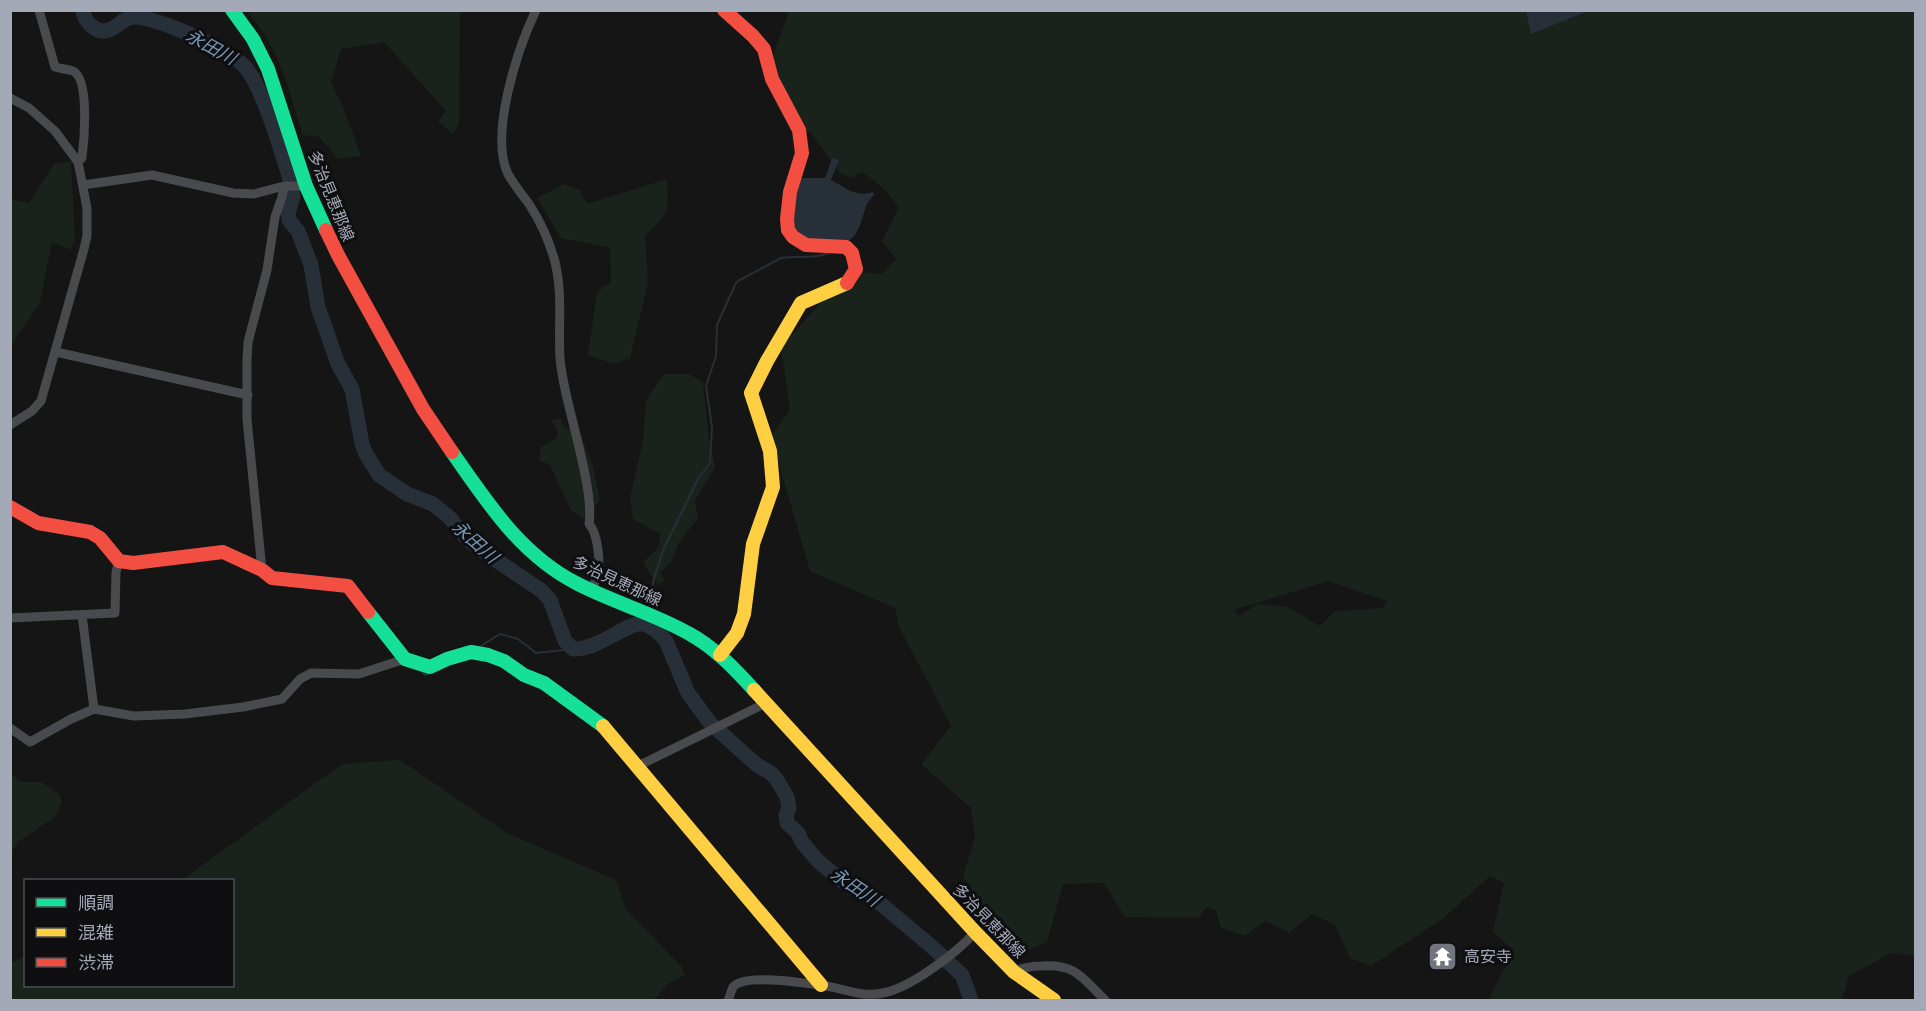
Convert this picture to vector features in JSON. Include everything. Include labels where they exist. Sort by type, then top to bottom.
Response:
[{"type":"street","points":[[39,10],[55,67],[73,71],[79,76],[86,113],[82,158],[78,162]]},
{"type":"street","name":"多治見恵那線","points":[[232,10],[253,39],[268,69],[306,186],[338,255],[423,409],[493,511],[524,546],[549,566],[591,590],[688,633],[720,655],[975,932],[1014,972],[1054,1000]]},
{"type":"street","points":[[536,10],[524,35],[509,90],[502,135],[504,157],[507,171],[541,226],[555,262],[560,292],[560,357],[563,382],[584,475],[589,524],[592,527],[598,551],[598,576],[591,590]]},
{"type":"street","points":[[720,655],[737,633],[744,614],[753,544],[773,487],[770,451],[751,393],[801,303],[847,283],[856,269],[852,253],[846,247],[807,246],[791,234],[787,227],[786,215],[794,173],[802,152],[800,129],[793,113],[775,85],[763,46],[731,19],[724,10]]},
{"type":"street","points":[[10,98],[29,108],[55,130],[78,162],[87,208],[87,236],[45,390],[38,406],[10,424]]},
{"type":"street","points":[[83,185],[152,175],[233,193],[254,194],[284,186],[306,186]]},
{"type":"street","points":[[262,570],[250,454],[248,342],[267,270],[275,217],[284,186]]},
{"type":"street","points":[[56,352],[248,395]]},
{"type":"street","points":[[10,507],[38,523],[90,532],[100,538],[119,561],[133,563],[223,552],[262,570],[272,578],[348,586],[405,659],[430,667],[447,658],[471,652],[504,661],[525,675],[544,683],[608,729],[821,985]]},
{"type":"street","points":[[10,618],[115,613],[116,572],[119,561]]},
{"type":"street","points":[[82,615],[94,709]]},
{"type":"street","points":[[10,729],[30,742],[94,709],[134,716],[185,714],[243,707],[282,699],[300,679],[311,674],[359,674],[405,659]]},
{"type":"street","points":[[639,766],[766,703]]},
{"type":"street","points":[[728,1000],[733,987],[753,980],[821,985],[846,992],[881,994],[898,989],[932,968],[950,956],[975,932]]},
{"type":"street","points":[[1014,972],[1024,967],[1059,965],[1079,974],[1105,1000]]},
{"type":"shaded area","points":[[1526,10],[1588,11],[1531,34]]},
{"type":"shaded area","points":[[246,11],[460,11],[459,124],[453,134],[438,122],[446,111],[384,42],[341,49],[331,83],[342,104],[361,156],[338,159],[319,137],[303,135],[282,69],[267,39]]},
{"type":"shaded area","points":[[789,11],[1915,11],[1915,956],[1891,953],[1849,976],[1842,1000],[1489,1000],[1513,950],[1493,932],[1504,883],[1490,876],[1445,917],[1371,966],[1350,958],[1335,925],[1312,914],[1289,933],[1266,921],[1244,936],[1221,928],[1216,911],[1207,907],[1198,918],[1125,917],[1104,883],[1063,884],[1047,942],[1014,956],[963,876],[975,838],[971,808],[921,764],[951,726],[898,625],[895,608],[810,571],[771,436],[790,410],[781,347],[841,280],[859,272],[882,274],[896,259],[882,241],[899,207],[885,190],[862,172],[851,178],[840,173],[810,132],[804,131],[780,87],[772,59]],"holes":[[[1328,581],[1387,601],[1383,608],[1335,611],[1320,626],[1289,607],[1258,604],[1239,616],[1234,610]]]},
{"type":"shaded area","points":[[832,158],[839,160],[831,180],[855,193],[873,192],[874,195],[866,206],[857,231],[848,241],[807,240],[795,229],[792,222],[799,180],[825,178]]},
{"type":"shaded area","points":[[71,161],[75,239],[71,250],[52,242],[40,303],[11,345],[11,199],[29,203],[54,164]]},
{"type":"shaded area","points":[[667,179],[666,211],[659,222],[645,235],[648,283],[630,358],[614,364],[588,355],[597,292],[611,282],[610,248],[561,238],[537,198],[564,184],[580,190],[587,204]]},
{"type":"shaded area","points":[[664,374],[689,374],[703,382],[709,441],[715,467],[695,501],[698,518],[678,544],[671,563],[660,572],[665,581],[657,584],[643,562],[659,547],[660,534],[633,519],[630,497],[643,442],[646,400]]},
{"type":"shaded area","points":[[561,419],[563,426],[580,433],[593,467],[600,501],[584,519],[571,510],[550,465],[539,460],[541,447],[556,438],[558,432],[551,420]]},
{"type":"shaded area","points":[[400,760],[507,833],[616,880],[626,909],[682,967],[685,975],[669,983],[654,1000],[11,1000],[11,963],[24,956],[24,987],[234,987],[234,879],[183,879],[342,764]]},
{"type":"shaded area","points":[[11,774],[21,782],[41,782],[59,794],[62,802],[56,816],[18,842],[11,853]]},
{"type":"waterway","name":"永田川","points":[[83,10],[88,23],[95,29],[104,31],[133,17],[168,25],[219,48],[235,58],[249,73],[271,119],[291,182],[293,197],[288,213],[289,220],[298,231],[311,265],[318,307],[338,364],[352,389],[362,444],[379,475],[407,494],[433,504],[450,518],[467,539],[542,591],[550,600],[565,641],[573,649],[593,645],[637,624],[646,625],[659,634],[666,641],[688,693],[710,723],[777,780],[787,797],[789,808],[786,815],[787,823],[798,833],[802,842],[818,861],[842,881],[869,894],[931,946],[962,975],[971,1000]]},
{"type":"waterway","points":[[648,610],[654,578],[664,548],[698,479],[710,463],[712,427],[706,386],[716,356],[717,325],[735,285],[738,281],[781,258],[819,256],[831,252]]},
{"type":"waterway","points":[[481,646],[500,634],[518,639],[536,653],[573,649]]},
{"type":"waterway","points":[[421,671],[425,675],[448,666]]},
{"type":"traffic: fast","points":[[232,10],[253,39],[268,69],[306,186],[326,230]]},
{"type":"traffic: fast","points":[[452,452],[492,508],[521,542],[538,557],[576,583],[661,619],[697,639],[723,658],[754,690]]},
{"type":"traffic: fast","points":[[368,612],[405,659],[430,667],[471,652],[488,655],[544,683],[603,726]]},
{"type":"traffic: slow","points":[[720,655],[737,633],[744,614],[753,544],[773,487],[770,451],[751,393],[801,303],[847,283]]},
{"type":"traffic: slow","points":[[754,690],[975,932],[1014,972],[1054,1000]]},
{"type":"traffic: slow","points":[[603,726],[821,985]]},
{"type":"traffic: jam","points":[[724,10],[764,49],[772,79],[799,130],[802,153],[790,192],[788,230],[793,237],[806,245],[846,247],[852,253],[856,269],[847,283]]},
{"type":"traffic: jam","points":[[326,230],[423,409],[452,452]]},
{"type":"traffic: jam","points":[[10,507],[38,523],[90,532],[100,538],[119,561],[133,563],[223,552],[262,570],[272,578],[348,586],[368,612]]},
{"type":"place","name":"高安寺","points":[[1443,956]]}]
